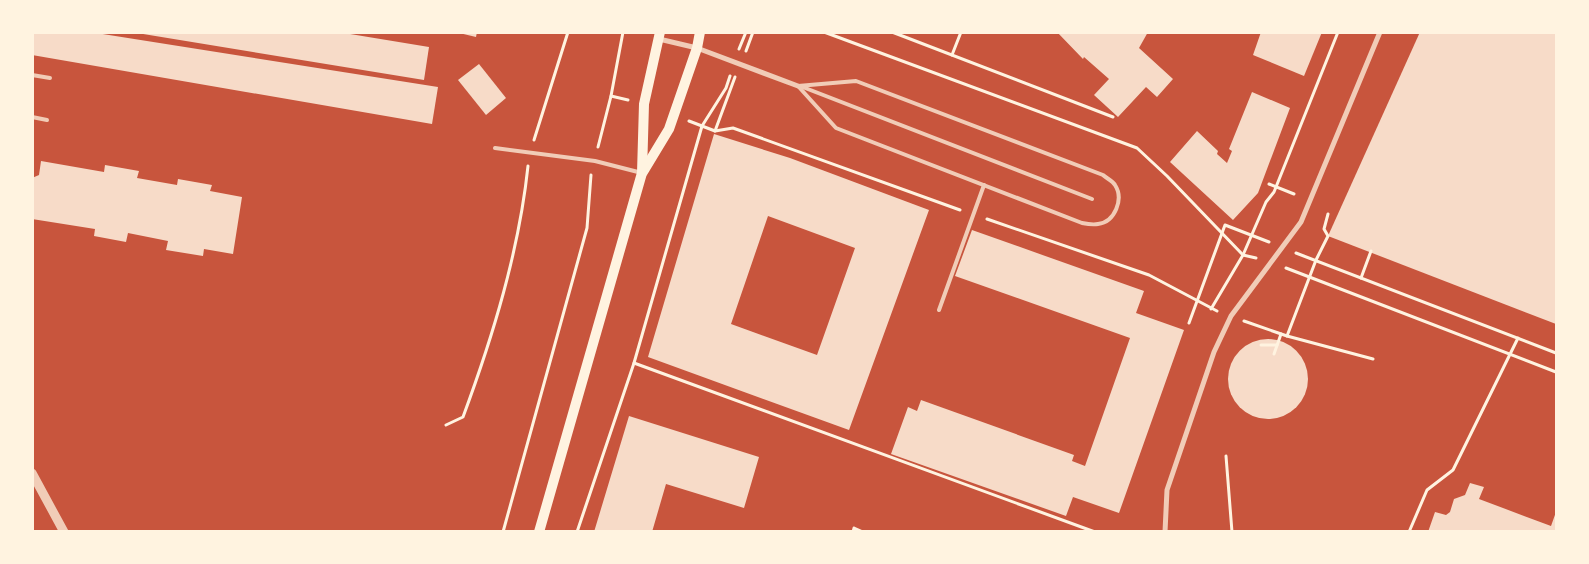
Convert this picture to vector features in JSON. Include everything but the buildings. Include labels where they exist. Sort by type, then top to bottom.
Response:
[{"type":"main road","points":[[642,173],[669,129],[697,48],[700,32]]},
{"type":"main road","points":[[539,532],[642,173],[644,104],[660,36]]},
{"type":"street","points":[[1165,532],[1167,490],[1205,376],[1231,316],[1301,222],[1380,32]]},
{"type":"street","points":[[660,36],[798,86]]},
{"type":"street","points":[[32,473],[64,532]]},
{"type":"lane","points":[[32,75],[50,78]]},
{"type":"lane","points":[[856,81],[1103,175],[1115,185],[1119,198],[1117,208],[1100,224],[1082,223],[836,128],[798,86],[856,81]]},
{"type":"lane","points":[[798,86],[1092,199]]},
{"type":"lane","points":[[32,118],[47,120]]},
{"type":"lane","points":[[495,148],[530,154],[595,160],[642,173]]},
{"type":"lane","points":[[939,310],[984,185]]},
{"type":"path","points":[[446,425],[463,417],[486,357],[523,214],[530,154],[568,32]]},
{"type":"path","points":[[503,532],[587,228],[590,181],[611,96],[623,32]]},
{"type":"path","points":[[715,131],[752,32]]},
{"type":"path","points":[[824,32],[1136,148],[1243,255],[1272,263],[1556,372]]},
{"type":"path","points":[[892,32],[1113,117]]},
{"type":"path","points":[[952,55],[961,32]]},
{"type":"path","points":[[1338,32],[1276,187],[1266,202],[1243,255],[1211,309],[1280,334],[1373,359]]},
{"type":"path","points":[[576,532],[634,363],[702,126],[726,88]]},
{"type":"path","points":[[611,96],[631,101]]},
{"type":"path","points":[[687,120],[702,126]]},
{"type":"path","points":[[1269,184],[1294,194]]},
{"type":"path","points":[[1287,336],[1309,277],[1328,236],[1324,229],[1328,214]]},
{"type":"path","points":[[1189,323],[1225,225],[1556,352]]},
{"type":"path","points":[[1361,278],[1371,251]]},
{"type":"path","points":[[1274,354],[1280,334]]},
{"type":"path","points":[[1409,532],[1427,490],[1453,470],[1518,338]]},
{"type":"path","points":[[1261,345],[1277,345]]},
{"type":"path","points":[[634,363],[1095,532]]},
{"type":"path","points":[[1226,456],[1232,532]]},
{"type":"path","points":[[853,532],[854,528],[863,532]]}]
